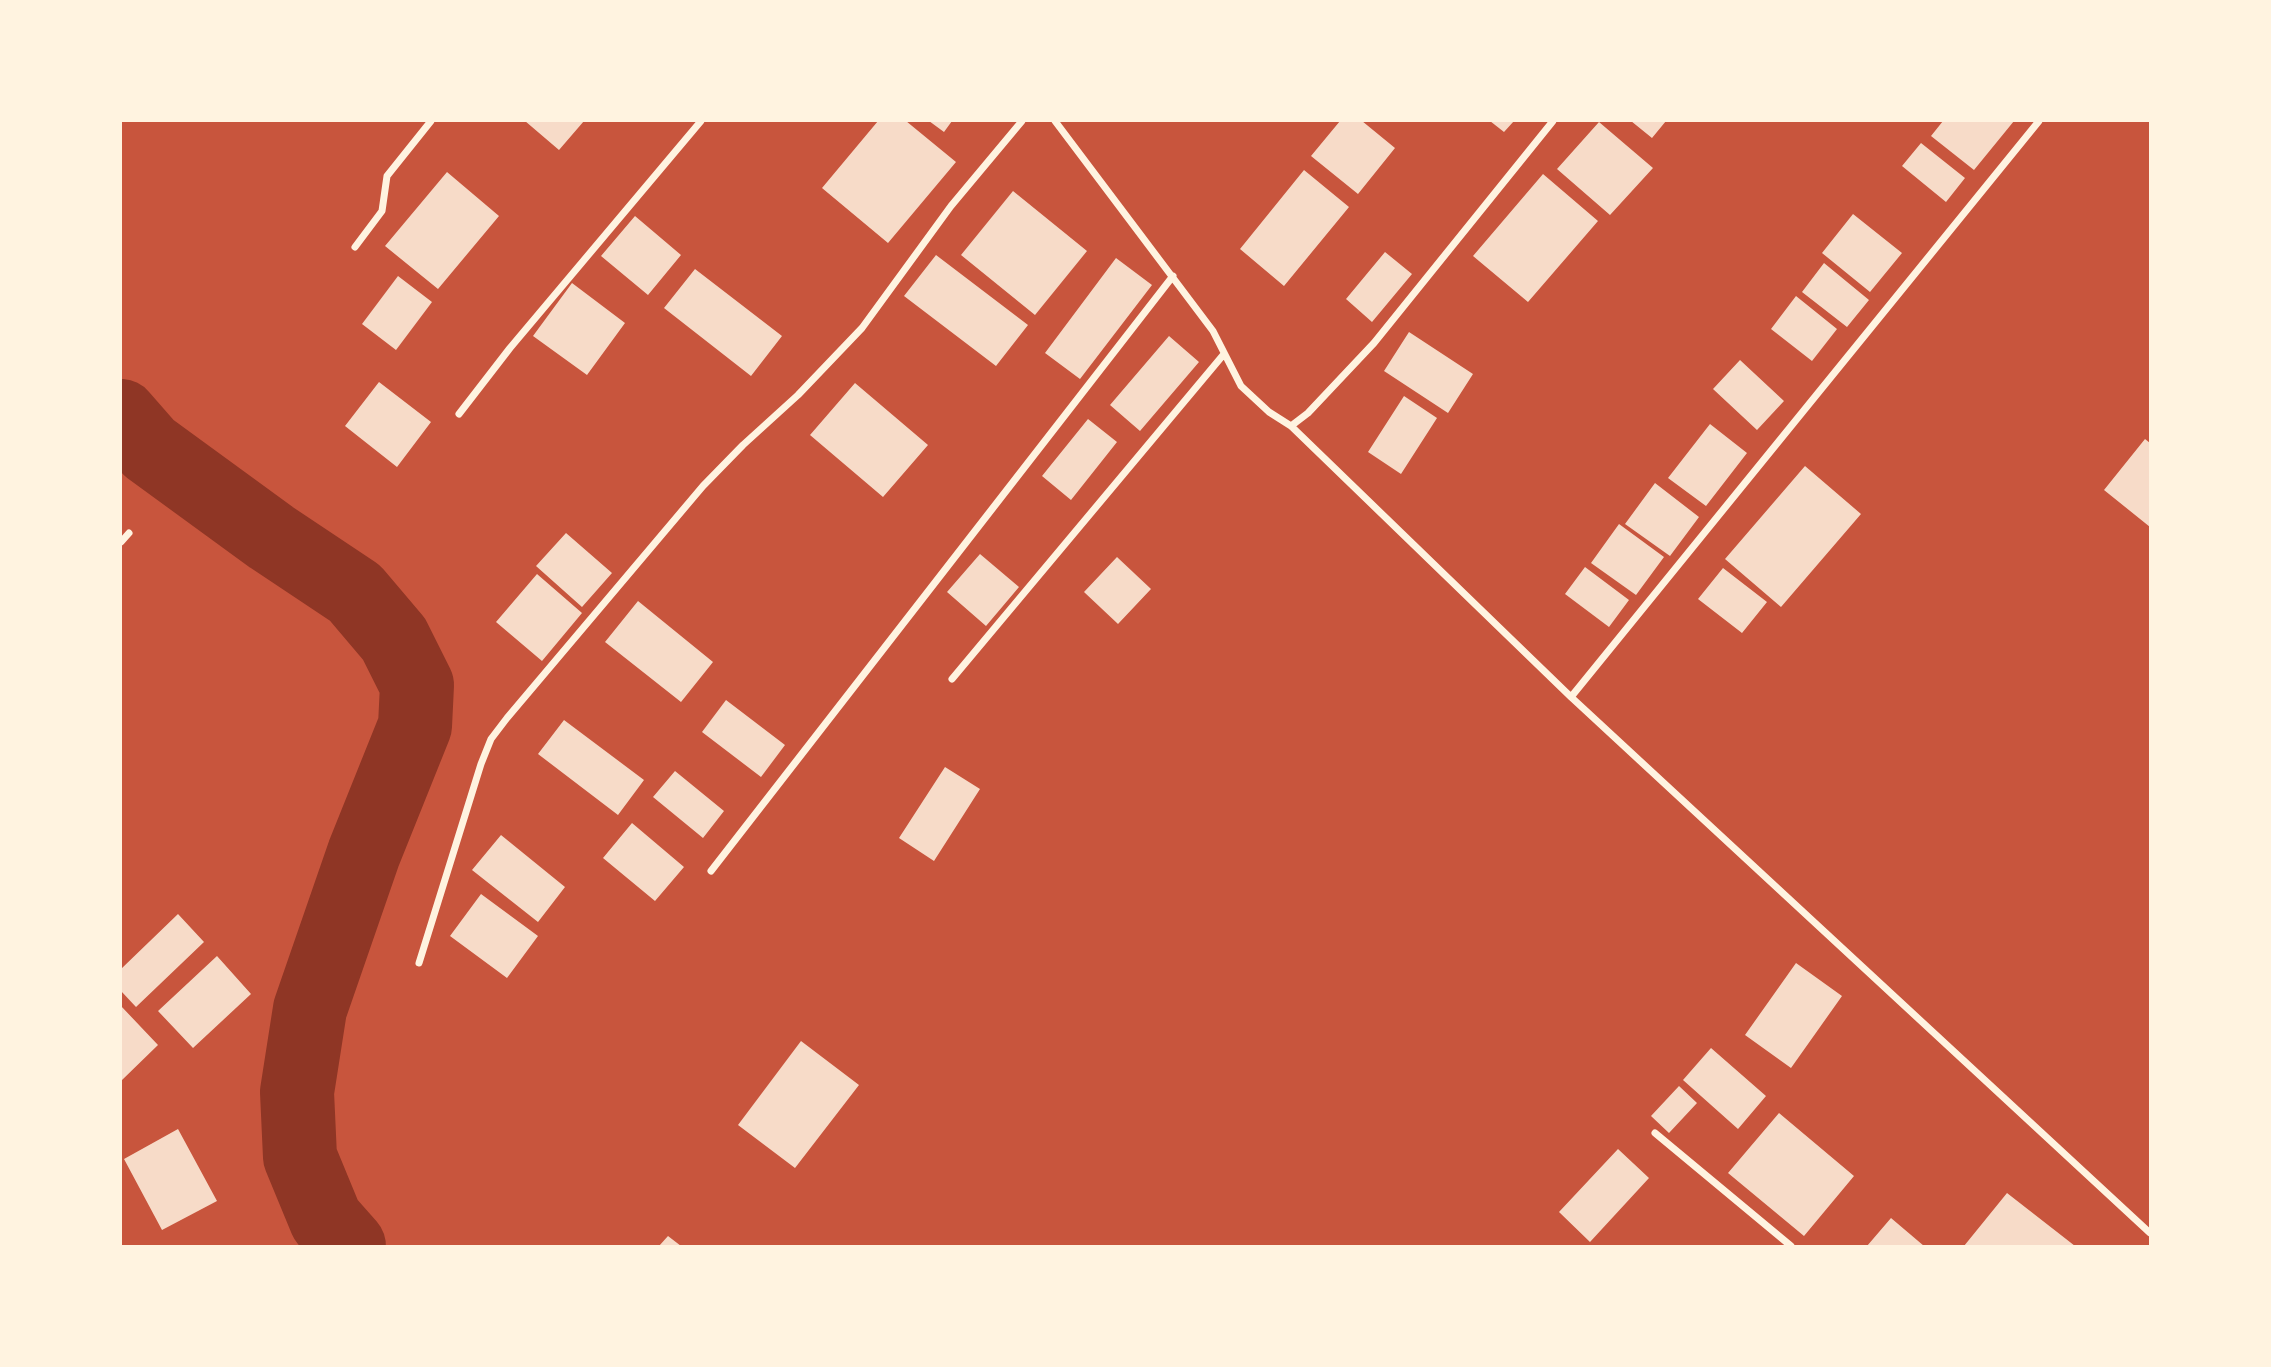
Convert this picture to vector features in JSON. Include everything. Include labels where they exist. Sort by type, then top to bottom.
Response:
[{"type":"street","points":[[355,247],[382,211],[387,176],[431,121]]},
{"type":"street","points":[[459,414],[510,348],[701,121]]},
{"type":"street","points":[[419,963],[491,739],[703,486],[743,444],[799,395],[862,328],[951,206],[1022,121]]},
{"type":"street","points":[[1291,426],[1308,413],[1374,344],[1553,121]]},
{"type":"street","points":[[1571,697],[2039,121]]},
{"type":"street","points":[[1060,123],[1213,331],[1241,386],[1269,412],[1291,426],[1571,697],[2150,1233]]},
{"type":"street","points":[[711,871],[1173,276]]},
{"type":"street","points":[[952,679],[1224,354]]},
{"type":"street","points":[[121,542],[129,533]]},
{"type":"street","points":[[1655,1133],[1791,1246]]},
{"type":"building","points":[[525,121],[584,121],[559,150]]},
{"type":"building","points":[[878,121],[906,121],[956,162],[888,243],[822,188]]},
{"type":"building","points":[[929,121],[952,121],[944,132]]},
{"type":"building","points":[[1340,121],[1362,121],[1395,148],[1358,194],[1311,156]]},
{"type":"building","points":[[1490,121],[1514,121],[1504,132]]},
{"type":"building","points":[[1631,121],[1666,121],[1652,138]]},
{"type":"building","points":[[1943,121],[2014,121],[1974,170],[1931,136]]},
{"type":"building","points":[[1599,122],[1653,168],[1610,215],[1557,169]]},
{"type":"building","points":[[1921,143],[1965,178],[1946,202],[1902,166]]},
{"type":"building","points":[[1304,170],[1349,207],[1284,286],[1240,249]]},
{"type":"building","points":[[447,172],[499,216],[438,289],[385,246]]},
{"type":"building","points":[[1543,174],[1598,221],[1528,302],[1473,256]]},
{"type":"building","points":[[1013,191],[1087,251],[1035,315],[961,255]]},
{"type":"building","points":[[1853,214],[1902,253],[1870,292],[1822,253]]},
{"type":"building","points":[[635,216],[681,255],[648,295],[601,256]]},
{"type":"building","points":[[1385,252],[1412,274],[1372,322],[1346,299]]},
{"type":"building","points":[[936,255],[1028,325],[996,366],[904,296]]},
{"type":"building","points":[[1116,258],[1152,285],[1080,379],[1045,353]]},
{"type":"building","points":[[1824,263],[1869,300],[1847,327],[1802,292]]},
{"type":"building","points":[[695,269],[782,336],[751,376],[664,308]]},
{"type":"building","points":[[398,276],[432,302],[396,350],[362,324]]},
{"type":"building","points":[[572,283],[625,323],[587,375],[533,336]]},
{"type":"building","points":[[1796,296],[1837,329],[1812,361],[1771,329]]},
{"type":"building","points":[[1409,332],[1473,374],[1448,413],[1384,371]]},
{"type":"building","points":[[1169,336],[1199,362],[1140,431],[1110,405]]},
{"type":"building","points":[[1740,360],[1784,401],[1757,430],[1713,389]]},
{"type":"building","points":[[379,382],[431,422],[397,467],[345,426]]},
{"type":"building","points":[[855,383],[928,445],[883,497],[810,435]]},
{"type":"building","points":[[1404,396],[1437,418],[1401,474],[1368,452]]},
{"type":"building","points":[[1088,419],[1117,442],[1071,500],[1042,476]]},
{"type":"building","points":[[1710,424],[1747,453],[1706,506],[1668,478]]},
{"type":"building","points":[[2145,439],[2150,443],[2150,527],[2104,490]]},
{"type":"building","points":[[1805,466],[1861,514],[1781,607],[1725,559]]},
{"type":"building","points":[[1655,483],[1699,517],[1670,556],[1625,524]]},
{"type":"building","points":[[1619,524],[1664,557],[1636,595],[1591,563]]},
{"type":"building","points":[[566,533],[612,573],[582,607],[536,566]]},
{"type":"building","points":[[980,554],[1019,587],[986,626],[947,592]]},
{"type":"building","points":[[1117,557],[1151,589],[1118,624],[1084,592]]},
{"type":"building","points":[[1585,567],[1629,600],[1609,627],[1565,594]]},
{"type":"building","points":[[1723,568],[1767,602],[1742,633],[1698,599]]},
{"type":"building","points":[[537,574],[582,613],[542,661],[496,622]]},
{"type":"building","points":[[638,601],[713,662],[681,702],[605,642]]},
{"type":"building","points":[[726,700],[785,745],[761,777],[702,732]]},
{"type":"building","points":[[564,720],[644,780],[618,815],[538,754]]},
{"type":"building","points":[[945,767],[980,789],[934,861],[899,838]]},
{"type":"building","points":[[675,771],[724,811],[703,838],[653,797]]},
{"type":"building","points":[[632,823],[684,867],[655,901],[603,858]]},
{"type":"building","points":[[501,835],[565,887],[538,922],[472,870]]},
{"type":"building","points":[[481,894],[538,936],[507,978],[450,936]]},
{"type":"building","points":[[178,914],[204,942],[136,1007],[121,991],[121,969]]},
{"type":"building","points":[[217,956],[251,994],[193,1048],[158,1011]]},
{"type":"building","points":[[1796,963],[1842,996],[1791,1068],[1745,1035]]},
{"type":"building","points":[[121,1006],[158,1045],[121,1081]]},
{"type":"building","points":[[801,1041],[859,1085],[795,1168],[738,1125]]},
{"type":"building","points":[[1711,1048],[1766,1096],[1738,1129],[1683,1080]]},
{"type":"building","points":[[1679,1086],[1697,1103],[1669,1133],[1651,1116]]},
{"type":"building","points":[[1779,1113],[1854,1176],[1804,1236],[1728,1173]]},
{"type":"building","points":[[178,1129],[217,1201],[162,1230],[124,1159]]},
{"type":"building","points":[[1618,1149],[1649,1178],[1590,1242],[1559,1212]]},
{"type":"building","points":[[2007,1193],[2075,1246],[1964,1246]]},
{"type":"building","points":[[1891,1218],[1924,1246],[1867,1246]]},
{"type":"building","points":[[668,1236],[681,1246],[659,1246]]},
{"type":"waterway","points":[[121,416],[149,448],[271,537],[355,593],[394,639],[417,685],[415,726],[364,853],[310,1009],[297,1092],[300,1157],[326,1220],[349,1246]]}]
